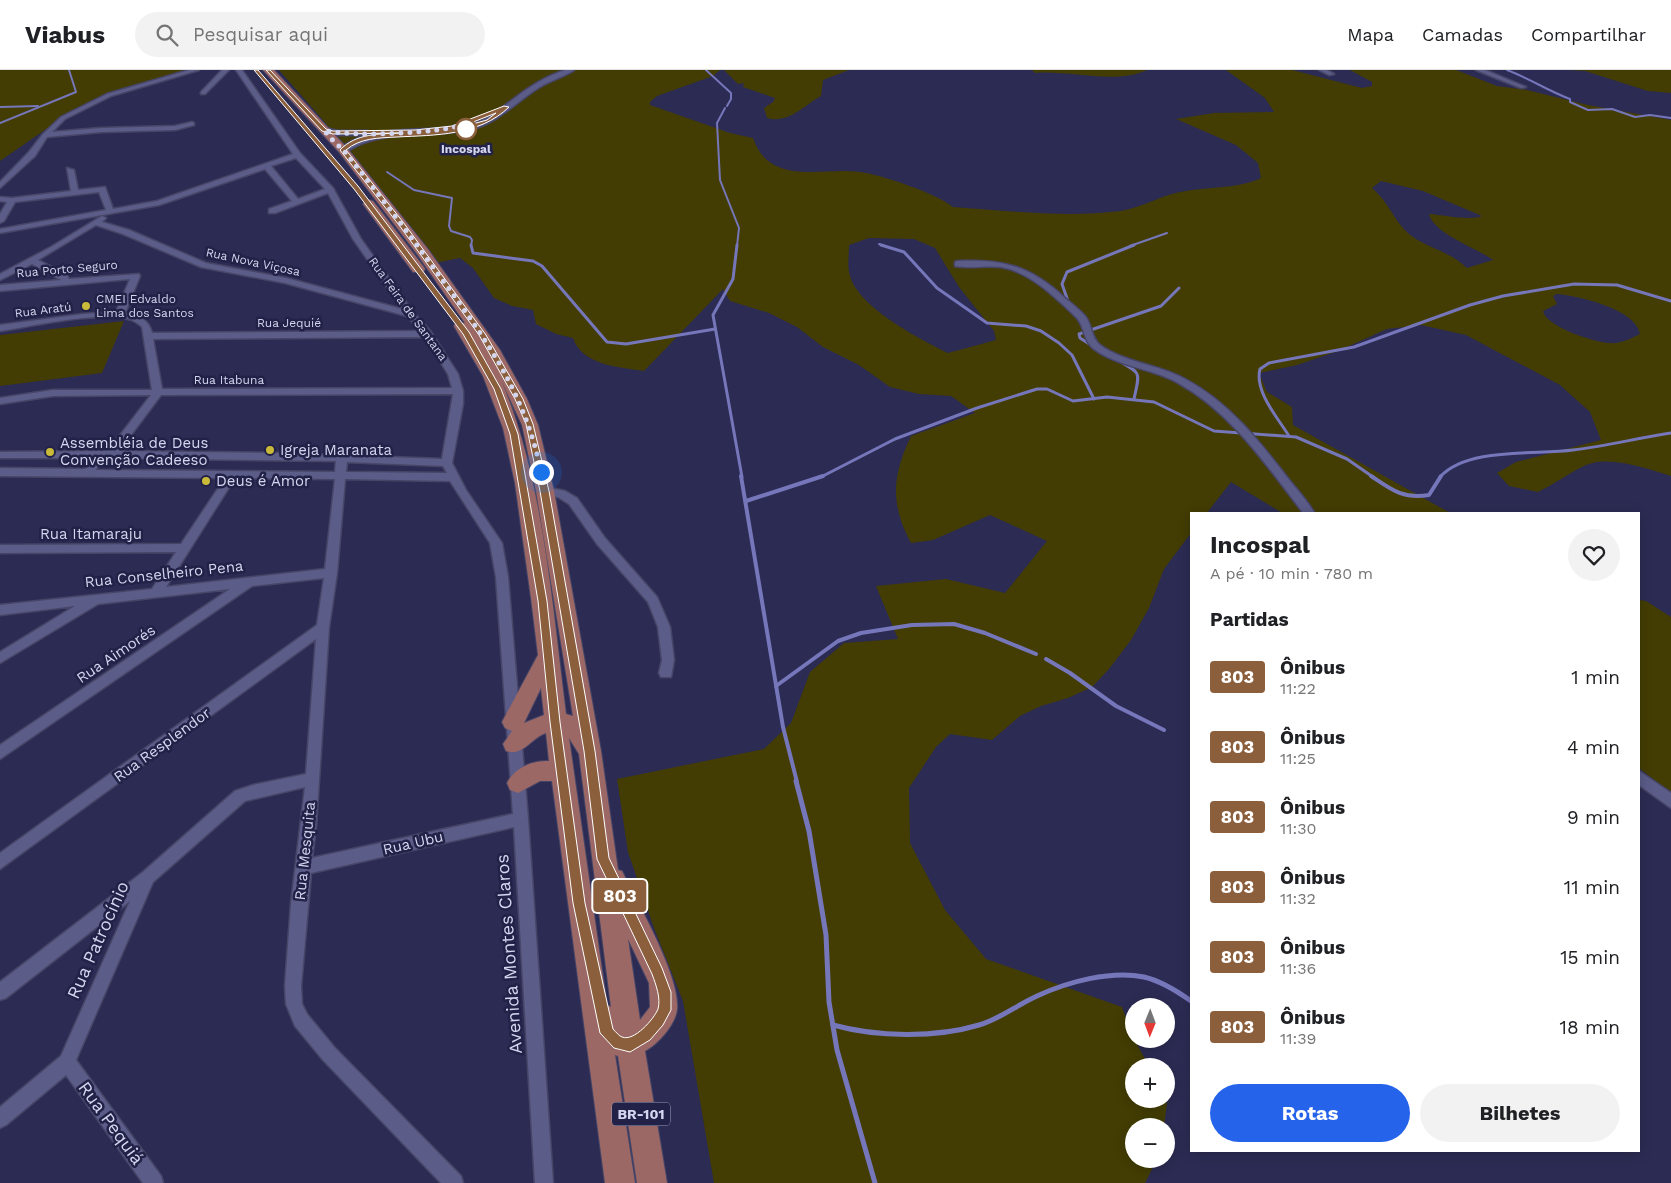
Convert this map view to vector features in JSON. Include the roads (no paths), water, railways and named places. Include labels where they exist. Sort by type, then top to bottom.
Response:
[{"type":"main road","name":"BR-101","points":[[256,70],[356,188],[466,333],[498,389],[514,434],[523,475],[542,601],[555,722],[579,903],[620,1183]]},
{"type":"main road","name":"BR-101","points":[[268,70],[343,150],[401,224],[492,350],[519,399],[530,424],[545,491],[590,751],[603,859],[652,1183]]},
{"type":"main road","points":[[513,722],[548,657]]},
{"type":"main road","points":[[514,744],[528,730],[555,722],[572,725],[590,751]]},
{"type":"main road","points":[[518,783],[532,772],[538,770],[544,769],[562,774]]},
{"type":"main road","points":[[579,903],[607,1033],[618,1044],[630,1045],[645,1035],[658,1021],[664,1010],[664,992],[658,972],[603,859]]},
{"type":"street","points":[[0,186],[32,154],[44,135],[63,118],[109,95],[196,70]]},
{"type":"street","points":[[203,93],[223,76],[226,70]]},
{"type":"street","name":"Rua Feira de Santana","points":[[238,70],[297,155],[330,190],[356,239],[410,314],[428,334],[454,374],[458,391],[456,419],[447,463]]},
{"type":"street","points":[[343,150],[352,143],[372,136],[435,133],[473,127],[489,121],[506,107],[548,79],[571,70]]},
{"type":"street","points":[[1322,70],[1331,74]]},
{"type":"street","points":[[1479,70],[1523,87]]},
{"type":"street","points":[[324,130],[352,133],[446,129],[467,124],[506,107]]},
{"type":"street","points":[[44,135],[101,130],[175,128],[192,124]]},
{"type":"street","points":[[40,142],[150,136]]},
{"type":"street","points":[[0,231],[111,213],[178,197],[297,155]]},
{"type":"street","points":[[267,166],[296,201]]},
{"type":"street","points":[[70,170],[75,192]]},
{"type":"street","points":[[0,199],[12,200],[102,189],[111,213]]},
{"type":"street","points":[[272,210],[330,190]]},
{"type":"street","points":[[0,221],[12,200]]},
{"type":"street","points":[[0,277],[33,260],[111,213]]},
{"type":"street","name":"Rua Nova Viçosa","points":[[95,222],[126,232],[204,265],[286,281],[410,314]]},
{"type":"street","points":[[0,237],[19,228]]},
{"type":"street","points":[[33,260],[63,276],[67,282]]},
{"type":"street","points":[[958,264],[998,263],[1033,275],[1082,318],[1088,339],[1096,347],[1112,356],[1181,380],[1219,405],[1241,426],[1308,512]]},
{"type":"street","name":"Rua Porto Seguro","points":[[0,288],[136,276],[120,316]]},
{"type":"street","name":"Rua Aratú","points":[[0,328],[120,316],[140,320],[146,326],[149,336]]},
{"type":"street","name":"Rua Jequié","points":[[149,336],[428,334]]},
{"type":"street","points":[[89,473],[94,462],[113,453],[158,393],[149,336]]},
{"type":"street","name":"Rua Itabuna","points":[[0,401],[53,393],[458,391]]},
{"type":"street","points":[[106,473],[118,462],[113,453]]},
{"type":"street","points":[[0,455],[113,453],[342,458],[447,463],[453,477],[496,543],[502,577],[513,722]]},
{"type":"street","name":"Rua Mesquita","points":[[342,458],[331,573],[323,627],[305,867],[299,904],[292,986],[294,1004],[301,1020],[330,1054],[454,1183]]},
{"type":"street","points":[[0,472],[453,477]]},
{"type":"street","points":[[156,592],[232,475]]},
{"type":"street","points":[[545,491],[561,494],[573,501],[601,541],[653,600],[664,626],[668,660],[666,673]]},
{"type":"street","name":"Rua Itamaraju","points":[[0,549],[183,548]]},
{"type":"street","name":"Rua Conselheiro Pena","points":[[0,610],[331,573]]},
{"type":"street","name":"Rua Aimorés","points":[[0,753],[251,581]]},
{"type":"street","points":[[0,658],[97,598]]},
{"type":"street","name":"Rua Resplendor","points":[[0,862],[323,627]]},
{"type":"street","name":"Avenida Montes Claros","points":[[513,722],[544,1183]]},
{"type":"street","points":[[1640,778],[1671,802]]},
{"type":"street","name":"Rua Patrocínio","points":[[67,1062],[148,878],[240,796],[253,790],[312,779]]},
{"type":"street","name":"Rua Ubu","points":[[305,867],[521,819]]},
{"type":"street","points":[[0,992],[148,878]]},
{"type":"street","points":[[0,1119],[67,1062]]},
{"type":"street","name":"Rua Pequiá","points":[[67,1062],[154,1183]]},
{"type":"waterway","points":[[0,123],[76,92],[69,70]]},
{"type":"waterway","points":[[706,70],[731,93],[731,99],[727,106]]},
{"type":"waterway","points":[[1507,70],[1570,99],[1570,102],[1588,110],[1612,109],[1635,117],[1650,115],[1671,118]]},
{"type":"waterway","points":[[0,107],[38,106]]},
{"type":"waterway","points":[[725,108],[717,123],[720,180],[739,228],[737,246]]},
{"type":"waterway","points":[[387,172],[414,190],[452,198],[449,226],[451,231],[470,237],[472,240],[471,245]]},
{"type":"waterway","points":[[1130,246],[1167,233]]},
{"type":"waterway","points":[[879,244],[885,246]]},
{"type":"waterway","points":[[471,245],[473,253],[533,261],[542,266],[607,342],[626,344],[715,329]]},
{"type":"waterway","points":[[737,245],[733,279],[713,315],[742,477]]},
{"type":"waterway","points":[[881,245],[904,252],[937,288],[987,323],[1026,326],[1041,331],[1059,343],[1072,355],[1094,399]]},
{"type":"waterway","points":[[1069,304],[1062,284],[1067,272],[1134,245]]},
{"type":"waterway","points":[[1289,436],[1268,404],[1260,386],[1260,369],[1269,363],[1354,347],[1470,305],[1503,296],[1574,284],[1617,285],[1671,301]]},
{"type":"waterway","points":[[1094,347],[1080,338],[1079,334],[1161,306],[1179,288]]},
{"type":"waterway","points":[[1073,313],[1083,324]]},
{"type":"waterway","points":[[1117,360],[1137,374],[1134,399]]},
{"type":"waterway","points":[[823,476],[895,439],[977,408],[1037,389],[1047,389],[1073,401],[1094,399]]},
{"type":"waterway","points":[[1094,399],[1107,397],[1154,402],[1214,431],[1296,437],[1347,459],[1373,477]]},
{"type":"waterway","points":[[1441,476],[1452,467],[1484,457],[1502,454],[1573,450],[1671,433]]},
{"type":"waterway","points":[[741,476],[776,686]]},
{"type":"waterway","points":[[746,501],[823,476]]},
{"type":"waterway","points":[[1371,476],[1398,492],[1411,496],[1429,495],[1441,476]]},
{"type":"waterway","points":[[776,686],[838,641],[861,633],[912,625],[954,624],[985,633],[1036,654]]},
{"type":"waterway","points":[[1046,659],[1070,673],[1116,706],[1164,730]]},
{"type":"waterway","points":[[776,686],[783,727],[797,782]]},
{"type":"waterway","points":[[796,781],[809,831],[826,935],[829,1002],[837,1050],[875,1183]]},
{"type":"waterway","points":[[833,1025],[887,1034],[925,1034],[962,1029],[994,1019],[1062,986],[1104,976],[1118,975],[1131,975],[1157,981],[1190,1000]]},
{"type":"place","name":"Incospal","points":[[466,129]]},
{"type":"place","name":"CMEI Edvaldo Lima dos Santos","points":[[86,306]]},
{"type":"place","name":"Igreja Maranata","points":[[270,450]]},
{"type":"place","name":"Assembléia de Deus Convenção Cadeeso","points":[[50,452]]},
{"type":"place","name":"Deus é Amor","points":[[206,481]]}]
